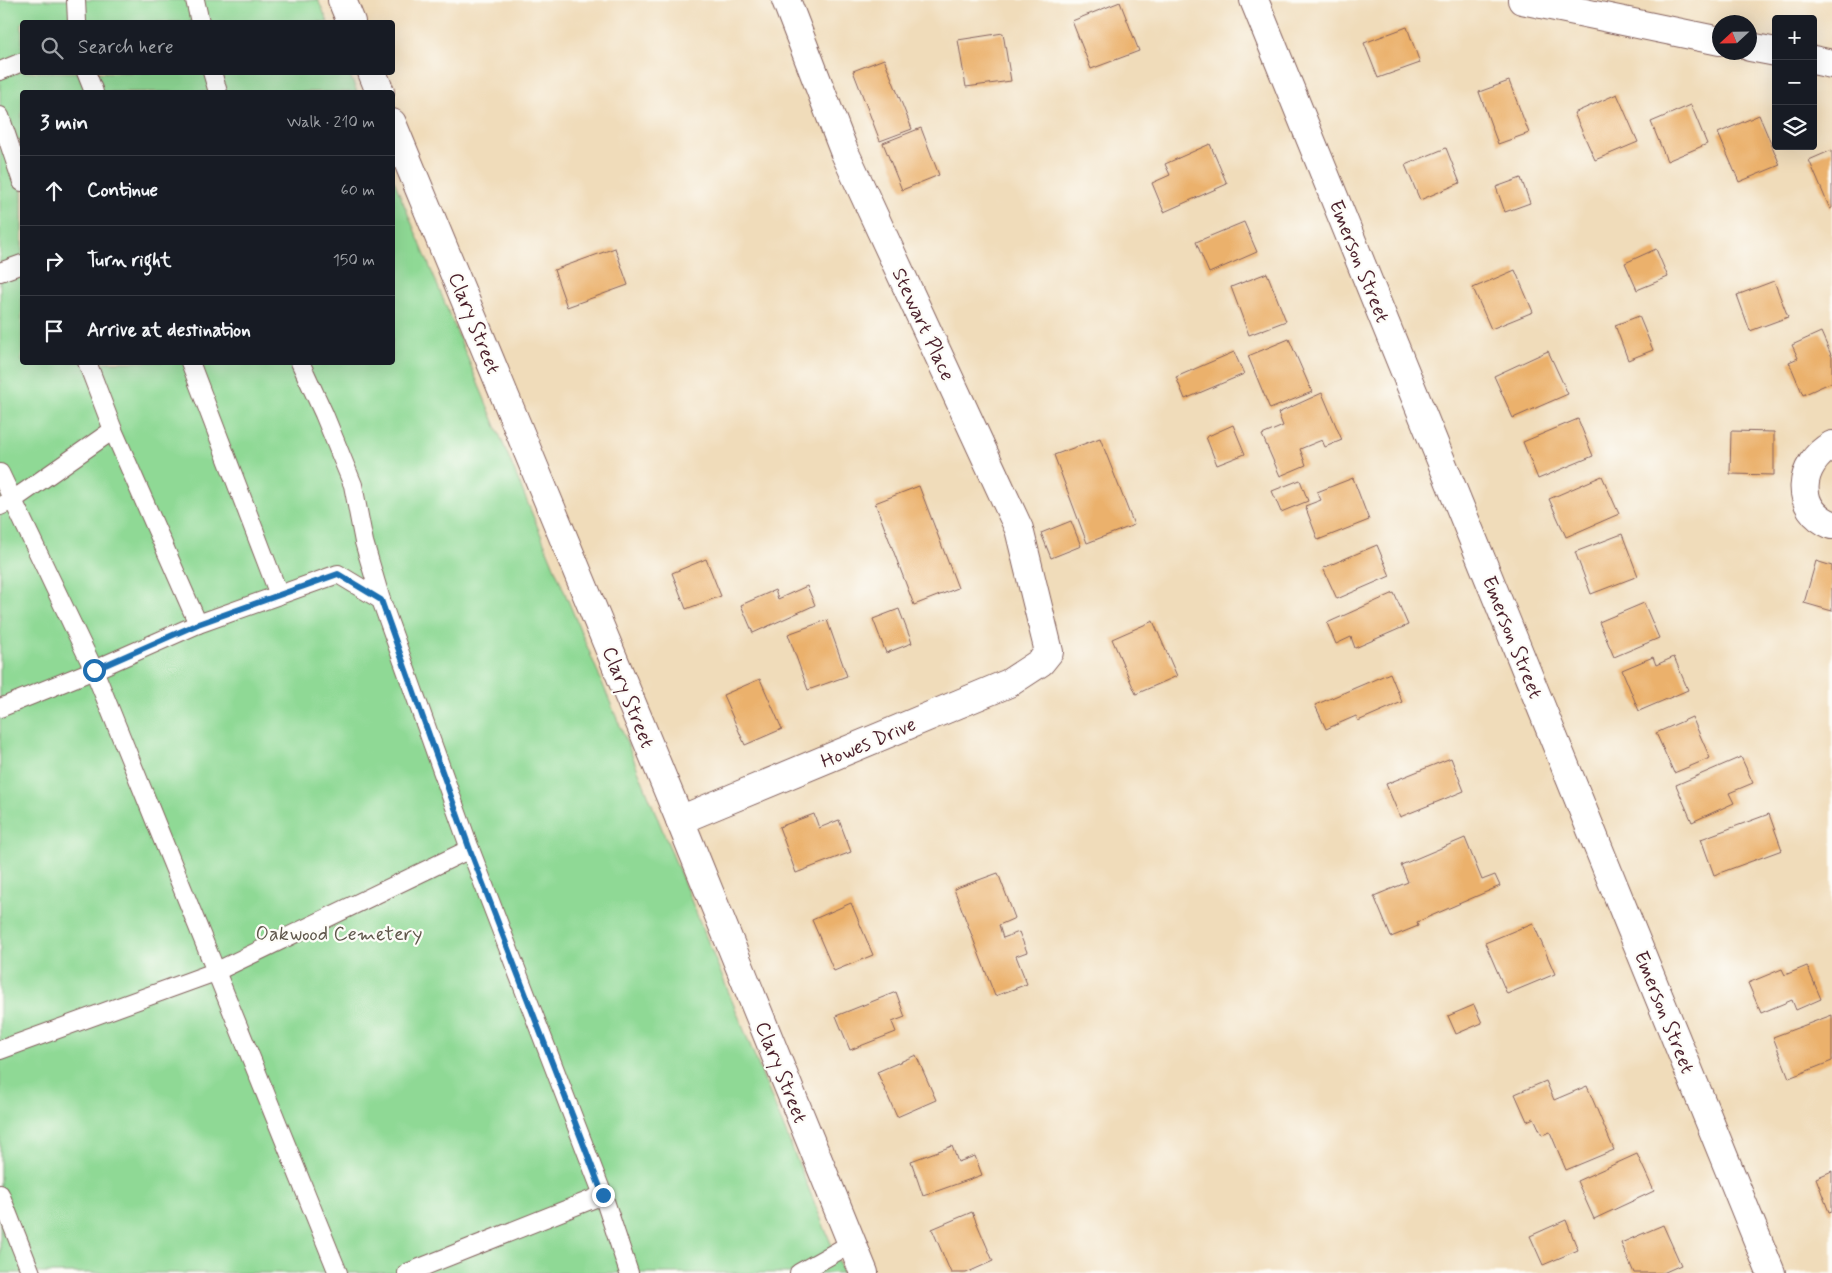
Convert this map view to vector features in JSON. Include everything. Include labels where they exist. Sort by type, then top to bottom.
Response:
[{"type":"street","points":[[342,0],[350,20]]},
{"type":"street","name":"Stewart Place","points":[[786,0],[844,151],[1019,529],[1049,652]]},
{"type":"street","name":"Emerson Street","points":[[1254,0],[1771,1273]]},
{"type":"street","points":[[1522,0],[1712,38]]},
{"type":"street","points":[[1757,48],[1772,51]]},
{"type":"street","points":[[1817,61],[1832,64]]},
{"type":"street","points":[[373,75],[379,90]]},
{"type":"street","name":"Clary Street","points":[[395,130],[680,820],[864,1273]]},
{"type":"street","points":[[1832,445],[1817,457],[1804,477],[1803,493],[1814,514],[1832,525]]},
{"type":"street","name":"Howes Drive","points":[[680,820],[1010,683],[1041,662],[1049,652]]},
{"type":"lane","points":[[76,0],[78,20]]},
{"type":"lane","points":[[195,0],[200,20]]},
{"type":"lane","points":[[0,70],[20,63]]},
{"type":"lane","points":[[87,75],[93,90]]},
{"type":"lane","points":[[213,75],[217,90]]},
{"type":"lane","points":[[0,116],[20,176]]},
{"type":"lane","points":[[0,272],[20,265]]},
{"type":"lane","points":[[88,365],[113,430],[198,624]]},
{"type":"lane","points":[[191,365],[279,595]]},
{"type":"lane","points":[[301,365],[353,485],[364,542],[381,600],[470,850],[603,1195],[629,1273]]},
{"type":"lane","points":[[6,503],[113,430]]},
{"type":"lane","points":[[0,473],[6,503],[94,670],[338,1273]]},
{"type":"lane","points":[[2,703],[94,670],[198,624],[338,574],[381,600]]},
{"type":"lane","points":[[0,1050],[215,972],[470,850]]},
{"type":"lane","points":[[0,1194],[31,1273]]},
{"type":"lane","points":[[407,1273],[603,1195]]},
{"type":"lane","points":[[799,1273],[852,1243]]},
{"type":"green space","name":"Oakwood Cemetery","points":[[0,0],[318,0],[327,20],[20,20],[20,75],[350,75],[356,90],[20,90],[20,365],[395,365],[395,183],[625,738],[843,1273],[0,1273]]},
{"type":"building","points":[[1120,2],[1139,51],[1091,69],[1072,21]]},
{"type":"building","points":[[1407,27],[1420,63],[1378,78],[1364,43]]},
{"type":"building","points":[[1003,33],[1011,81],[966,87],[958,40]]},
{"type":"building","points":[[884,59],[912,129],[880,141],[853,71]]},
{"type":"building","points":[[1509,81],[1529,133],[1498,144],[1479,92]]},
{"type":"building","points":[[1617,94],[1638,142],[1595,160],[1574,113]]},
{"type":"building","points":[[1691,105],[1707,144],[1667,161],[1651,122]]},
{"type":"building","points":[[1759,115],[1772,150],[1774,150],[1780,165],[1739,182],[1718,133]]},
{"type":"building","points":[[921,128],[939,175],[902,190],[883,143]]},
{"type":"building","points":[[1210,144],[1227,184],[1164,212],[1152,183],[1170,175],[1165,164]]},
{"type":"building","points":[[1446,148],[1460,183],[1420,200],[1405,165]]},
{"type":"building","points":[[1832,150],[1832,208],[1830,209],[1809,160]]},
{"type":"building","points":[[1521,178],[1530,203],[1505,212],[1496,187]]},
{"type":"building","points":[[1244,222],[1257,252],[1209,273],[1196,242]]},
{"type":"building","points":[[615,248],[628,285],[567,307],[554,270]]},
{"type":"building","points":[[1656,249],[1668,277],[1637,290],[1625,263]]},
{"type":"building","points":[[1515,270],[1533,312],[1491,329],[1473,288]]},
{"type":"building","points":[[1267,273],[1286,321],[1249,335],[1231,287]]},
{"type":"building","points":[[1774,281],[1788,317],[1750,331],[1737,295]]},
{"type":"building","points":[[1639,316],[1653,350],[1628,360],[1615,325]]},
{"type":"building","points":[[1821,332],[1832,357],[1832,382],[1803,395],[1789,362],[1798,358],[1792,345]]},
{"type":"building","points":[[1289,339],[1312,392],[1270,409],[1248,356]]},
{"type":"building","points":[[1548,351],[1568,394],[1513,418],[1494,376]]},
{"type":"building","points":[[1234,352],[1244,374],[1185,399],[1176,377]]},
{"type":"building","points":[[1322,393],[1342,440],[1325,447],[1322,440],[1300,449],[1306,465],[1280,476],[1262,435],[1283,426],[1278,413]]},
{"type":"building","points":[[1578,419],[1593,456],[1538,479],[1523,442]]},
{"type":"building","points":[[1233,425],[1245,454],[1217,465],[1206,437]]},
{"type":"building","points":[[1731,431],[1774,432],[1774,475],[1730,474]]},
{"type":"building","points":[[1100,438],[1134,525],[1087,543],[1054,455]]},
{"type":"building","points":[[1602,476],[1619,514],[1566,537],[1549,499]]},
{"type":"building","points":[[1353,478],[1369,520],[1318,540],[1305,506],[1321,500],[1317,492]]},
{"type":"building","points":[[1300,480],[1308,501],[1281,512],[1272,491]]},
{"type":"building","points":[[919,486],[958,588],[914,605],[875,503]]},
{"type":"building","points":[[1071,521],[1081,546],[1051,558],[1041,533]]},
{"type":"building","points":[[1622,534],[1638,576],[1591,594],[1575,552]]},
{"type":"building","points":[[1377,545],[1390,576],[1337,599],[1323,568]]},
{"type":"building","points":[[706,559],[721,596],[686,609],[672,573]]},
{"type":"building","points":[[1816,561],[1832,566],[1832,611],[1804,603]]},
{"type":"building","points":[[807,586],[815,605],[753,633],[741,605],[775,590],[778,599]]},
{"type":"building","points":[[1394,593],[1408,625],[1355,648],[1351,637],[1336,644],[1327,623]]},
{"type":"building","points":[[1644,603],[1659,638],[1614,657],[1599,622]]},
{"type":"building","points":[[899,609],[912,643],[886,653],[873,619]]},
{"type":"building","points":[[827,620],[847,676],[808,690],[788,634]]},
{"type":"building","points":[[1153,621],[1177,676],[1136,694],[1112,639]]},
{"type":"building","points":[[1653,657],[1656,665],[1674,657],[1688,690],[1639,711],[1622,670]]},
{"type":"building","points":[[1390,673],[1402,702],[1358,721],[1356,716],[1326,729],[1315,705]]},
{"type":"building","points":[[760,679],[782,729],[745,745],[723,695]]},
{"type":"building","points":[[1692,717],[1710,758],[1674,773],[1656,733]]},
{"type":"building","points":[[1741,757],[1753,783],[1729,793],[1734,803],[1692,822],[1676,785]]},
{"type":"building","points":[[1451,758],[1464,791],[1400,817],[1386,784]]},
{"type":"building","points":[[814,814],[819,828],[839,820],[851,852],[796,873],[779,827]]},
{"type":"building","points":[[1769,814],[1782,850],[1714,875],[1701,839]]},
{"type":"building","points":[[1465,838],[1482,880],[1495,875],[1500,886],[1417,922],[1418,926],[1391,937],[1374,896],[1408,882],[1401,865]]},
{"type":"building","points":[[998,873],[1015,918],[999,925],[1003,938],[1019,932],[1027,952],[1016,956],[1027,984],[995,996],[954,889]]},
{"type":"building","points":[[851,903],[873,955],[834,971],[812,920]]},
{"type":"building","points":[[1533,923],[1555,974],[1507,994],[1485,943]]},
{"type":"building","points":[[1807,966],[1821,999],[1796,1010],[1792,1000],[1761,1013],[1748,983],[1782,969],[1785,975]]},
{"type":"building","points":[[896,992],[905,1017],[892,1022],[896,1032],[850,1050],[836,1016]]},
{"type":"building","points":[[1474,1005],[1482,1023],[1456,1034],[1448,1016]]},
{"type":"building","points":[[1832,1015],[1832,1061],[1789,1078],[1773,1037]]},
{"type":"building","points":[[916,1055],[936,1100],[897,1117],[877,1072]]},
{"type":"building","points":[[1546,1081],[1554,1100],[1587,1086],[1614,1150],[1566,1170],[1550,1132],[1542,1135],[1534,1118],[1527,1121],[1515,1094]]},
{"type":"building","points":[[952,1146],[958,1162],[975,1156],[982,1175],[923,1196],[911,1161]]},
{"type":"building","points":[[1637,1154],[1654,1191],[1594,1219],[1577,1181]]},
{"type":"building","points":[[1832,1171],[1832,1211],[1829,1212],[1816,1178]]},
{"type":"building","points":[[972,1212],[993,1261],[966,1273],[951,1273],[932,1229]]},
{"type":"building","points":[[1566,1220],[1578,1250],[1543,1265],[1530,1236]]},
{"type":"building","points":[[1663,1225],[1681,1265],[1663,1273],[1634,1273],[1621,1243]]},
{"type":"route","points":[[94,670],[198,624],[338,574],[381,600],[470,850],[603,1195]]}]
